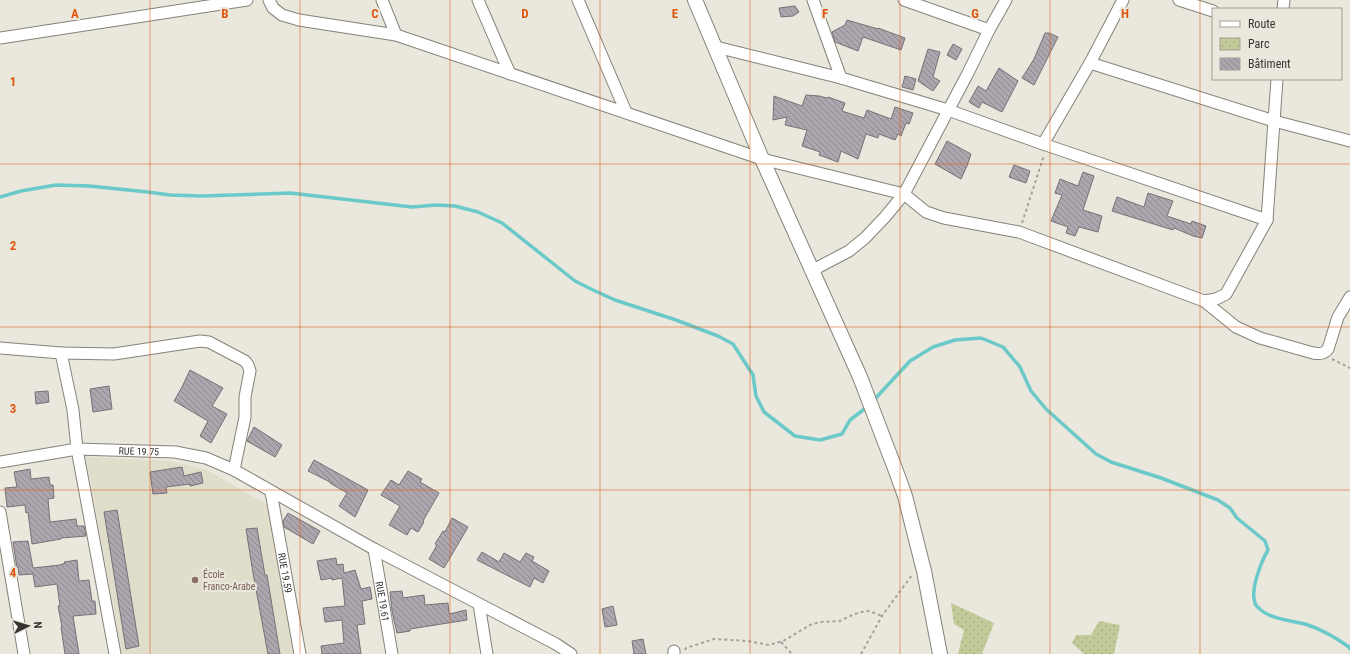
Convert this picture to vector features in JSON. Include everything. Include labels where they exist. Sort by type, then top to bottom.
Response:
[{"type":"street","points":[[0,38],[247,0]]},
{"type":"street","points":[[269,0],[273,8],[282,15],[300,20],[396,35],[762,159],[904,194],[926,212],[944,218],[1019,232],[1204,301],[1236,327],[1260,338],[1321,354],[1328,348],[1338,317],[1350,297]]},
{"type":"street","points":[[382,0],[396,35]]},
{"type":"street","points":[[478,0],[510,74]]},
{"type":"street","points":[[578,0],[626,112]]},
{"type":"street","points":[[695,0],[762,159],[813,270],[875,415],[905,496],[924,571],[940,654]]},
{"type":"street","points":[[813,0],[841,78]]},
{"type":"street","points":[[906,0],[989,30]]},
{"type":"street","points":[[813,270],[849,251],[865,238],[904,194],[1006,0]]},
{"type":"street","points":[[1045,144],[1123,0]]},
{"type":"street","points":[[1178,0],[1212,11]]},
{"type":"street","points":[[716,47],[841,78],[948,110],[1267,220]]},
{"type":"street","points":[[1090,63],[1274,121],[1350,141]]},
{"type":"street","points":[[1204,301],[1216,299],[1226,294],[1267,220],[1277,80]]},
{"type":"street","points":[[0,348],[61,353],[114,354],[200,341],[210,342],[245,361],[250,371],[245,396],[245,417],[234,470]]},
{"type":"street","points":[[61,353],[73,410],[77,449],[115,654]]},
{"type":"street","name":"RUE 19.75","points":[[0,462],[77,449],[175,452],[206,458],[234,470],[374,549],[556,644],[571,654]]},
{"type":"street","name":"RUE 19.59","points":[[271,492],[300,654]]},
{"type":"street","points":[[0,512],[24,654]]},
{"type":"street","name":"RUE 19.61","points":[[374,549],[392,654]]},
{"type":"street","points":[[479,604],[487,654]]},
{"type":"path","points":[[1019,232],[1045,144]]},
{"type":"path","points":[[1321,354],[1350,368]]},
{"type":"path","points":[[860,654],[882,616],[912,573],[919,567],[924,571]]},
{"type":"path","points":[[677,653],[686,648],[714,640],[748,641],[769,645],[781,642],[812,624],[840,621],[852,615],[869,611],[882,616]]},
{"type":"path","points":[[781,642],[792,654]]},
{"type":"shaded area","name":"École Franco-Arabe","points":[[86,457],[171,461],[207,470],[269,506],[294,654],[122,654]]},
{"type":"green space","points":[[951,603],[994,623],[982,654],[958,654],[964,630],[954,624]]},
{"type":"green space","points":[[1099,621],[1120,625],[1114,654],[1084,654],[1072,643],[1076,635],[1091,635]]},
{"type":"building","points":[[795,6],[799,12],[793,16],[781,17],[779,8]]},
{"type":"building","points":[[847,20],[878,28],[905,38],[901,50],[863,37],[858,51],[835,42],[832,32],[845,25]]},
{"type":"building","points":[[1045,33],[1058,37],[1034,85],[1022,78],[1034,59]]},
{"type":"building","points":[[953,44],[962,49],[956,60],[947,55]]},
{"type":"building","points":[[928,49],[940,52],[933,77],[940,81],[933,91],[918,81]]},
{"type":"building","points":[[999,68],[1018,81],[1002,112],[982,102],[979,108],[969,102],[978,86],[986,91]]},
{"type":"building","points":[[905,76],[916,79],[913,90],[902,87]]},
{"type":"building","points":[[806,95],[828,97],[845,103],[842,111],[864,118],[867,110],[891,119],[895,107],[913,113],[909,124],[906,123],[901,136],[898,134],[895,140],[879,134],[878,138],[866,134],[858,159],[841,151],[838,162],[819,155],[820,152],[802,146],[807,130],[785,125],[787,117],[773,120],[774,96],[802,106]]},
{"type":"building","points":[[947,141],[971,154],[961,179],[935,164]]},
{"type":"building","points":[[1014,165],[1030,171],[1026,183],[1009,177]]},
{"type":"building","points":[[1083,172],[1094,176],[1083,210],[1102,216],[1098,232],[1079,227],[1075,236],[1066,233],[1068,227],[1051,221],[1062,195],[1055,193],[1060,179],[1078,186]]},
{"type":"building","points":[[1148,193],[1173,201],[1167,216],[1191,224],[1192,221],[1206,226],[1202,238],[1174,228],[1173,230],[1112,211],[1117,197],[1144,207]]},
{"type":"building","points":[[190,370],[223,388],[212,406],[227,414],[211,443],[200,436],[208,421],[174,401]]},
{"type":"building","points":[[109,386],[112,409],[93,412],[90,389]]},
{"type":"building","points":[[48,391],[49,402],[36,404],[35,392]]},
{"type":"building","points":[[254,427],[282,445],[275,457],[247,441]]},
{"type":"building","points":[[314,460],[368,490],[355,517],[339,506],[347,493],[330,482],[308,471]]},
{"type":"building","points":[[182,467],[184,476],[201,472],[203,483],[190,486],[190,484],[166,487],[167,493],[153,494],[150,472]]},
{"type":"building","points":[[30,469],[31,479],[49,477],[50,485],[53,485],[54,498],[48,499],[50,522],[76,519],[77,526],[84,526],[86,536],[61,538],[32,544],[28,512],[26,513],[25,505],[7,507],[5,488],[17,487],[14,472]]},
{"type":"building","points":[[408,471],[422,479],[420,482],[439,493],[418,532],[411,528],[407,535],[389,525],[400,506],[381,495],[391,480],[399,485]]},
{"type":"building","points":[[117,510],[139,646],[126,649],[104,512]]},
{"type":"building","points":[[288,513],[320,531],[313,544],[284,527],[283,521]]},
{"type":"building","points":[[452,518],[468,527],[444,568],[429,559],[437,545],[435,544],[443,531],[445,532]]},
{"type":"building","points":[[257,528],[265,575],[267,575],[280,654],[268,654],[253,573],[246,529]]},
{"type":"building","points":[[28,541],[33,568],[60,565],[65,563],[64,562],[77,560],[79,581],[89,580],[92,601],[95,601],[96,614],[73,616],[79,654],[65,654],[58,606],[60,606],[57,584],[35,587],[33,574],[19,575],[13,542]]},
{"type":"building","points":[[482,552],[499,562],[504,553],[520,562],[526,553],[534,557],[532,561],[549,571],[543,583],[534,578],[530,587],[477,560]]},
{"type":"building","points":[[336,558],[337,565],[343,564],[344,573],[355,570],[361,589],[370,587],[372,599],[362,601],[365,624],[357,625],[361,654],[322,654],[321,646],[344,643],[342,620],[325,622],[323,608],[345,606],[342,578],[321,580],[317,561]]},
{"type":"building","points":[[402,591],[403,598],[424,595],[425,605],[448,603],[449,614],[466,610],[467,620],[410,629],[410,631],[397,633],[392,611],[390,592]]},
{"type":"building","points":[[613,606],[617,625],[605,627],[602,609]]},
{"type":"building","points":[[643,639],[646,654],[634,654],[632,641]]},
{"type":"waterway","points":[[0,197],[21,191],[56,185],[89,186],[170,195],[202,196],[290,193],[412,207],[436,205],[455,206],[478,212],[502,223],[575,281],[593,290],[615,300],[676,320],[718,336],[733,344],[753,375],[756,396],[764,412],[795,436],[820,440],[842,434],[850,420],[867,407]]},
{"type":"waterway","points":[[873,401],[910,361],[933,347],[955,340],[981,338],[1003,347],[1020,367],[1031,391],[1046,409],[1096,454],[1111,462],[1161,478],[1218,500],[1230,508],[1237,518],[1265,541],[1268,550],[1259,569],[1254,591],[1255,603],[1260,610],[1273,617],[1317,628],[1350,649]]},
{"type":"place","name":"École Franco-Arabe","points":[[195,580]]}]
